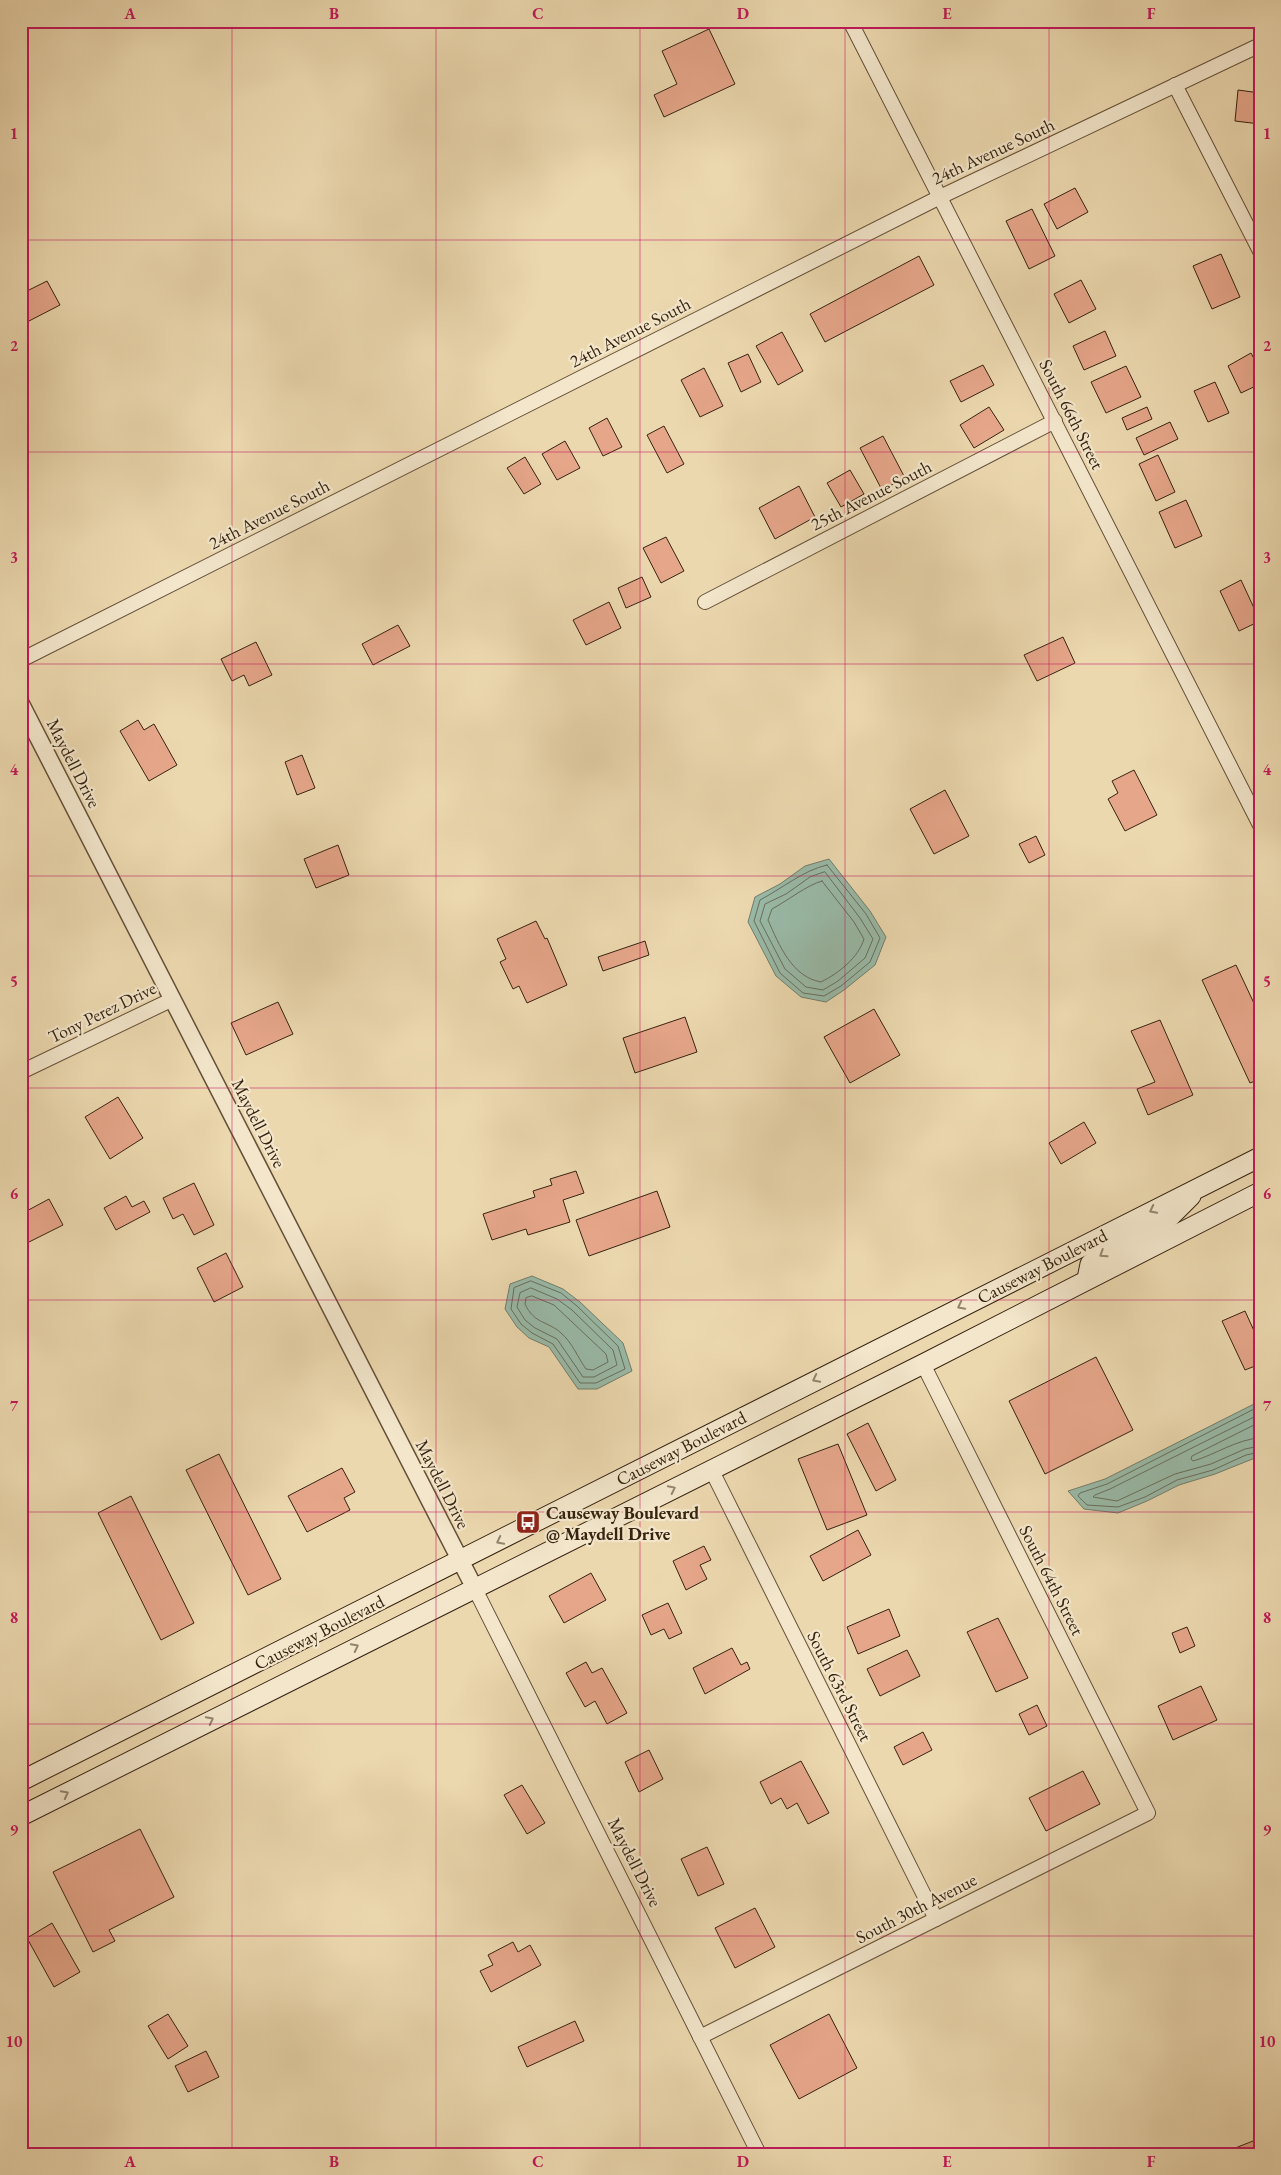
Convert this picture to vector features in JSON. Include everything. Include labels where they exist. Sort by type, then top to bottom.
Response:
[{"type":"main road","name":"Causeway Boulevard","points":[[21,1781],[1260,1157]]},
{"type":"main road","points":[[1087,1279],[1090,1264],[1101,1254],[1167,1220],[1183,1206],[1198,1187]]},
{"type":"main road","name":"Causeway Boulevard","points":[[21,1816],[474,1587],[923,1364],[1260,1192]]},
{"type":"street","name":"South 66th Street","points":[[850,21],[1260,825]]},
{"type":"street","name":"24th Avenue South","points":[[21,660],[940,197],[1260,45]]},
{"type":"street","points":[[1175,85],[1260,251]]},
{"type":"street","name":"25th Avenue South","points":[[704,602],[1055,421]]},
{"type":"street","name":"Maydell Drive","points":[[21,704],[474,1587],[759,2154]]},
{"type":"street","name":"Tony Perez Drive","points":[[21,1072],[173,999]]},
{"type":"street","name":"South 64th Street","points":[[923,1364],[1148,1813]]},
{"type":"street","name":"South 63rd Street","points":[[711,1469],[936,1919]]},
{"type":"street","name":"South 30th Avenue","points":[[700,2037],[1148,1813]]},
{"type":"water","points":[[829,859],[870,911],[886,937],[875,965],[826,1002],[801,997],[776,976],[748,922],[755,897],[780,884],[805,866]]},
{"type":"water","points":[[532,1276],[563,1289],[580,1302],[623,1343],[632,1371],[597,1389],[578,1389],[549,1347],[529,1338],[517,1327],[505,1309],[510,1284]]},
{"type":"water","points":[[1260,1401],[1260,1456],[1215,1474],[1179,1485],[1118,1513],[1084,1509],[1068,1491],[1105,1479]]},
{"type":"building","points":[[709,29],[735,84],[664,117],[654,95],[677,84],[662,51]]},
{"type":"building","points":[[1238,90],[1260,93],[1260,124],[1235,121]]},
{"type":"building","points":[[1075,188],[1088,212],[1057,229],[1044,204]]},
{"type":"building","points":[[1032,209],[1055,256],[1029,269],[1006,221]]},
{"type":"building","points":[[1221,254],[1240,297],[1212,309],[1193,266]]},
{"type":"building","points":[[919,256],[934,285],[825,342],[810,314]]},
{"type":"building","points":[[1081,280],[1096,309],[1069,323],[1054,294]]},
{"type":"building","points":[[47,281],[60,305],[29,321],[21,305],[21,294]]},
{"type":"building","points":[[1105,331],[1116,356],[1084,370],[1073,346]]},
{"type":"building","points":[[782,332],[803,371],[778,385],[756,346]]},
{"type":"building","points":[[1251,353],[1260,370],[1260,384],[1241,393],[1228,366]]},
{"type":"building","points":[[748,354],[761,382],[741,392],[728,363]]},
{"type":"building","points":[[983,365],[994,385],[961,402],[950,381]]},
{"type":"building","points":[[1126,366],[1141,397],[1106,413],[1091,382]]},
{"type":"building","points":[[704,368],[723,406],[700,417],[681,380]]},
{"type":"building","points":[[1215,382],[1229,413],[1208,422],[1194,391]]},
{"type":"building","points":[[989,407],[1004,430],[974,448],[960,425]]},
{"type":"building","points":[[1147,407],[1152,419],[1127,430],[1122,418]]},
{"type":"building","points":[[607,418],[622,447],[603,456],[589,428]]},
{"type":"building","points":[[1170,422],[1178,439],[1144,455],[1136,438]]},
{"type":"building","points":[[664,426],[684,464],[667,473],[647,435]]},
{"type":"building","points":[[883,436],[905,478],[882,490],[860,448]]},
{"type":"building","points":[[565,441],[580,468],[557,480],[542,454]]},
{"type":"building","points":[[1158,455],[1175,492],[1156,501],[1139,464]]},
{"type":"building","points":[[525,457],[541,484],[524,494],[507,468]]},
{"type":"building","points":[[850,470],[864,494],[841,507],[827,483]]},
{"type":"building","points":[[799,486],[815,517],[775,539],[759,508]]},
{"type":"building","points":[[1186,500],[1202,536],[1175,548],[1159,512]]},
{"type":"building","points":[[666,537],[684,571],[661,583],[643,548]]},
{"type":"building","points":[[642,577],[651,597],[626,608],[618,588]]},
{"type":"building","points":[[1241,580],[1260,621],[1239,631],[1220,591]]},
{"type":"building","points":[[609,602],[621,628],[586,645],[573,620]]},
{"type":"building","points":[[398,625],[410,646],[373,665],[362,644]]},
{"type":"building","points":[[1063,637],[1075,663],[1037,681],[1024,655]]},
{"type":"building","points":[[256,642],[272,675],[249,686],[244,675],[232,681],[221,659]]},
{"type":"building","points":[[138,720],[144,730],[154,724],[177,765],[149,781],[120,731]]},
{"type":"building","points":[[302,755],[315,788],[297,795],[285,762]]},
{"type":"building","points":[[1134,770],[1157,815],[1125,831],[1108,799],[1118,793],[1112,781]]},
{"type":"building","points":[[945,790],[969,836],[934,854],[910,809]]},
{"type":"building","points":[[1036,836],[1045,855],[1029,863],[1019,844]]},
{"type":"building","points":[[338,845],[349,875],[316,888],[304,859]]},
{"type":"building","points":[[536,921],[545,939],[547,938],[567,985],[527,1003],[519,986],[513,989],[500,962],[506,959],[497,939]]},
{"type":"building","points":[[645,941],[649,955],[603,971],[598,957]]},
{"type":"building","points":[[1236,965],[1260,1016],[1260,1079],[1250,1083],[1202,980]]},
{"type":"building","points":[[278,1002],[293,1034],[246,1055],[231,1023]]},
{"type":"building","points":[[874,1009],[900,1055],[850,1083],[824,1037]]},
{"type":"building","points":[[685,1017],[697,1052],[635,1073],[623,1038]]},
{"type":"building","points":[[1160,1020],[1193,1095],[1148,1115],[1137,1089],[1155,1082],[1131,1031]]},
{"type":"building","points":[[118,1097],[143,1138],[110,1159],[85,1117]]},
{"type":"building","points":[[1084,1122],[1096,1143],[1061,1164],[1049,1143]]},
{"type":"building","points":[[576,1171],[584,1193],[563,1200],[570,1222],[528,1235],[526,1229],[492,1240],[483,1214],[535,1197],[533,1191],[552,1185],[550,1179]]},
{"type":"building","points":[[194,1183],[214,1225],[194,1235],[183,1214],[173,1219],[163,1198]]},
{"type":"building","points":[[657,1191],[670,1227],[589,1256],[576,1220]]},
{"type":"building","points":[[126,1196],[132,1207],[144,1201],[150,1212],[116,1230],[104,1208]]},
{"type":"building","points":[[49,1199],[63,1225],[21,1246],[21,1230],[23,1229],[21,1214]]},
{"type":"building","points":[[226,1253],[243,1287],[214,1302],[197,1268]]},
{"type":"building","points":[[1245,1311],[1260,1344],[1260,1364],[1245,1370],[1222,1321]]},
{"type":"building","points":[[1096,1357],[1133,1430],[1045,1474],[1009,1401]]},
{"type":"building","points":[[868,1423],[896,1480],[876,1491],[847,1434]]},
{"type":"building","points":[[838,1444],[867,1515],[827,1530],[798,1459]]},
{"type":"building","points":[[219,1454],[281,1579],[248,1595],[186,1470]]},
{"type":"building","points":[[342,1468],[355,1492],[344,1498],[350,1510],[307,1532],[288,1496]]},
{"type":"building","points":[[131,1496],[194,1623],[161,1640],[98,1513]]},
{"type":"building","points":[[858,1530],[871,1555],[823,1581],[810,1556]]},
{"type":"building","points":[[704,1546],[711,1560],[700,1565],[707,1579],[686,1590],[673,1561]]},
{"type":"building","points":[[591,1573],[606,1600],[564,1623],[549,1596]]},
{"type":"building","points":[[668,1603],[682,1633],[669,1639],[664,1629],[651,1635],[642,1615]]},
{"type":"building","points":[[889,1609],[900,1636],[858,1654],[847,1627]]},
{"type":"building","points":[[998,1618],[1028,1678],[996,1692],[967,1632]]},
{"type":"building","points":[[1187,1627],[1195,1646],[1180,1653],[1172,1633]]},
{"type":"building","points":[[732,1648],[741,1665],[747,1662],[750,1669],[705,1694],[693,1668]]},
{"type":"building","points":[[907,1650],[920,1676],[880,1696],[867,1669]]},
{"type":"building","points":[[586,1662],[592,1673],[602,1668],[627,1713],[607,1724],[595,1701],[585,1707],[566,1673]]},
{"type":"building","points":[[1201,1686],[1217,1720],[1173,1740],[1158,1706]]},
{"type":"building","points":[[1037,1705],[1047,1726],[1029,1735],[1019,1714]]},
{"type":"building","points":[[923,1732],[932,1750],[903,1765],[894,1747]]},
{"type":"building","points":[[649,1750],[663,1779],[639,1792],[625,1762]]},
{"type":"building","points":[[801,1761],[829,1813],[808,1824],[797,1803],[787,1809],[781,1798],[771,1804],[760,1782]]},
{"type":"building","points":[[1083,1771],[1100,1804],[1046,1831],[1029,1798]]},
{"type":"building","points":[[522,1785],[545,1823],[527,1834],[504,1795]]},
{"type":"building","points":[[140,1829],[174,1897],[109,1930],[115,1941],[93,1952],[53,1872]]},
{"type":"building","points":[[707,1847],[724,1884],[698,1896],[681,1859]]},
{"type":"building","points":[[755,1908],[775,1947],[735,1968],[715,1928]]},
{"type":"building","points":[[52,1923],[80,1972],[54,1987],[27,1938]]},
{"type":"building","points":[[513,1942],[518,1952],[530,1945],[541,1965],[491,1992],[480,1971],[493,1965],[488,1955]]},
{"type":"building","points":[[168,2014],[188,2046],[168,2059],[148,2026]]},
{"type":"building","points":[[829,2014],[857,2068],[799,2099],[770,2045]]},
{"type":"building","points":[[575,2021],[584,2041],[527,2067],[518,2047]]},
{"type":"building","points":[[206,2051],[219,2077],[188,2092],[175,2066]]},
{"type":"building","points":[[1253,2141],[1259,2154],[1226,2154],[1225,2152]]},
{"type":"place","name":"Causeway Boulevard @ Maydell Drive","points":[[528,1522]]}]
